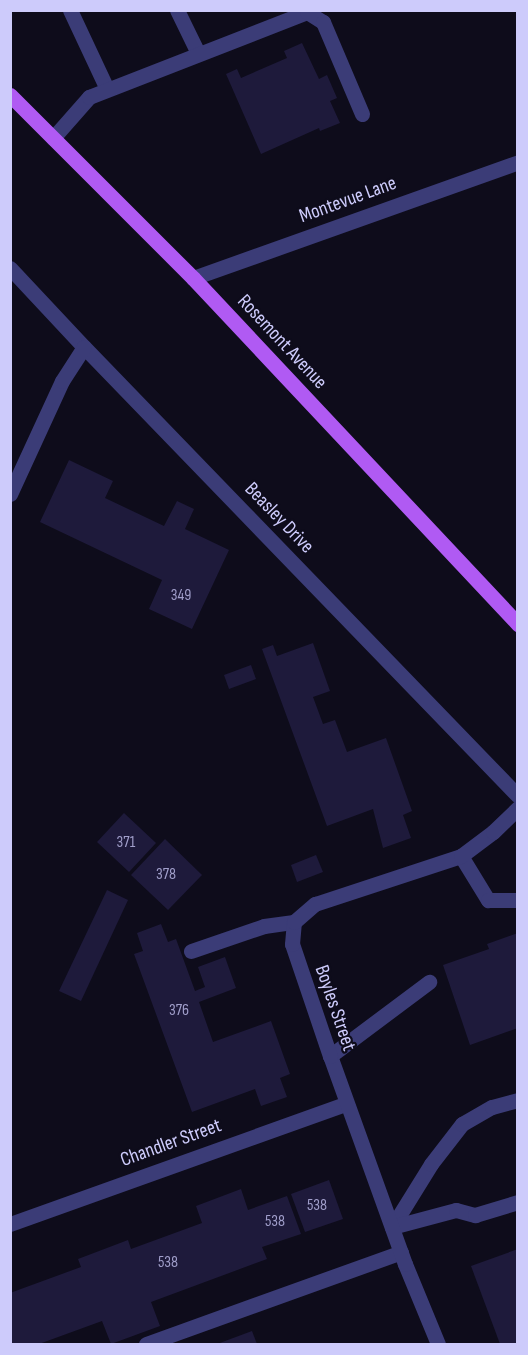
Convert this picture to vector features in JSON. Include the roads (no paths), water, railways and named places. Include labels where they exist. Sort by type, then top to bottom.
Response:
[{"type":"main road","name":"Rosemont Avenue","points":[[10,95],[193,278],[518,624]]},
{"type":"street","points":[[70,10],[107,89]]},
{"type":"street","points":[[177,10],[198,53]]},
{"type":"street","points":[[53,138],[89,97],[294,15],[307,12],[323,22],[362,114]]},
{"type":"street","name":"Montevue Lane","points":[[193,278],[518,162]]},
{"type":"street","name":"Beasley Drive","points":[[10,268],[518,796]]},
{"type":"street","points":[[10,494],[62,381],[84,347]]},
{"type":"street","points":[[191,951],[264,926],[294,922],[315,904],[461,856],[493,832],[518,808]]},
{"type":"street","points":[[461,856],[488,900],[518,900]]},
{"type":"street","name":"Boyles Street","points":[[294,922],[292,944],[346,1104],[438,1344]]},
{"type":"street","points":[[330,1056],[429,982]]},
{"type":"street","points":[[392,1227],[431,1164],[462,1124],[492,1107],[518,1100]]},
{"type":"street","name":"Chandler Street","points":[[10,1224],[346,1104]]},
{"type":"street","points":[[392,1227],[456,1210],[475,1215],[518,1202]]},
{"type":"street","points":[[146,1344],[401,1252]]}]
